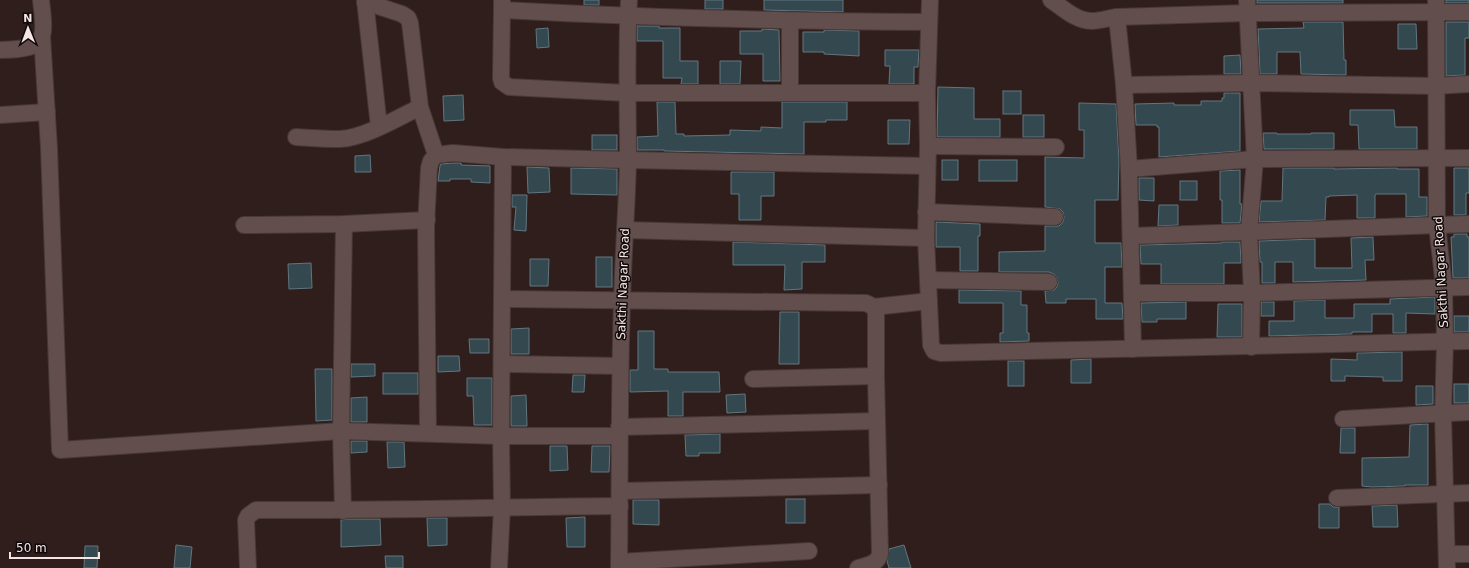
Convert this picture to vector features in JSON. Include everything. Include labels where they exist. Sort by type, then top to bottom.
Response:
[{"type":"street","points":[[41,0],[47,112],[60,450],[341,431],[501,436],[877,421]]},
{"type":"street","name":"Sakthi Nagar Road","points":[[619,565],[620,366],[628,160],[627,92],[629,0]]},
{"type":"street","points":[[930,0],[927,93],[928,146],[926,238],[931,345],[934,351],[941,353],[1469,341]]},
{"type":"street","points":[[1051,0],[1072,15],[1083,20],[1093,22],[1117,17],[1247,6],[1436,6],[1469,12]]},
{"type":"street","points":[[379,127],[365,1],[402,14],[408,18],[420,107],[436,155]]},
{"type":"street","points":[[927,93],[627,92],[509,87],[502,82],[501,78],[502,5],[628,17],[790,21],[929,22]]},
{"type":"street","points":[[1247,6],[1255,159],[1249,232],[1252,293],[1251,347]]},
{"type":"street","name":"Sakthi Nagar Road","points":[[1436,6],[1438,158],[1437,225],[1444,287],[1445,342],[1443,414],[1447,561]]},
{"type":"street","points":[[1117,17],[1124,85],[1129,169],[1132,236],[1133,349]]},
{"type":"street","points":[[790,21],[790,93]]},
{"type":"street","points":[[0,50],[33,46],[40,42],[42,36]]},
{"type":"street","points":[[1124,85],[1251,83],[1436,86],[1469,84]]},
{"type":"street","points":[[296,137],[340,139],[353,137],[379,127],[420,107]]},
{"type":"street","points":[[0,115],[47,112]]},
{"type":"street","points":[[928,146],[1056,147]]},
{"type":"street","points":[[428,433],[427,220],[430,168],[431,161],[436,155],[453,153],[504,157],[927,166]]},
{"type":"street","points":[[499,568],[502,507],[501,436],[504,157]]},
{"type":"street","points":[[1129,169],[1255,159],[1469,158]]},
{"type":"street","points":[[926,212],[1055,217]]},
{"type":"street","points":[[244,225],[344,224],[427,220]]},
{"type":"street","points":[[343,511],[341,431],[344,224]]},
{"type":"street","points":[[1132,236],[1469,224]]},
{"type":"street","points":[[625,230],[926,238]]},
{"type":"street","points":[[928,280],[1049,282]]},
{"type":"street","points":[[1132,293],[1252,293],[1469,287]]},
{"type":"street","points":[[503,299],[866,303],[874,307],[929,300]]},
{"type":"street","points":[[858,568],[875,563],[879,559],[880,554],[876,313],[874,307]]},
{"type":"street","points":[[502,364],[620,366]]},
{"type":"street","points":[[753,379],[876,376]]},
{"type":"street","points":[[1343,419],[1469,412]]},
{"type":"street","points":[[248,568],[246,520],[248,516],[256,510],[343,511],[502,507],[620,498],[879,485]]},
{"type":"street","points":[[1337,498],[1469,493]]},
{"type":"street","points":[[619,565],[809,550]]},
{"type":"street","points":[[1447,561],[1469,554]]},
{"type":"building","points":[[584,0],[599,0],[599,5],[584,5]]},
{"type":"building","points":[[705,0],[723,0],[723,9],[705,9]]},
{"type":"building","points":[[764,0],[843,0],[843,12],[764,10]]},
{"type":"building","points":[[1257,0],[1343,0],[1343,3],[1257,3]]},
{"type":"building","points":[[1446,0],[1469,0],[1469,3],[1446,3]]},
{"type":"building","points":[[1303,22],[1343,22],[1346,75],[1301,74],[1300,52],[1277,52],[1277,74],[1260,74],[1258,29],[1304,28]]},
{"type":"building","points":[[1446,22],[1469,22],[1469,38],[1465,38],[1465,75],[1446,76]]},
{"type":"building","points":[[1398,24],[1416,24],[1417,49],[1398,49]]},
{"type":"building","points":[[637,26],[680,28],[680,61],[698,61],[698,84],[681,84],[682,78],[663,78],[663,41],[637,41]]},
{"type":"building","points":[[548,28],[549,47],[537,48],[536,29]]},
{"type":"building","points":[[762,29],[779,30],[780,81],[763,81],[763,54],[740,54],[740,31],[762,31]]},
{"type":"building","points":[[824,30],[859,31],[859,56],[824,54],[824,52],[803,52],[803,32],[824,32]]},
{"type":"building","points":[[885,50],[919,50],[918,67],[914,67],[914,84],[889,84],[890,66],[885,66]]},
{"type":"building","points":[[1240,55],[1241,74],[1224,74],[1224,56]]},
{"type":"building","points":[[720,61],[741,61],[740,84],[720,84]]},
{"type":"building","points":[[938,87],[974,88],[974,119],[1000,119],[1000,137],[937,137]]},
{"type":"building","points":[[1003,91],[1021,91],[1021,114],[1003,114]]},
{"type":"building","points":[[1224,93],[1240,93],[1240,151],[1159,157],[1159,127],[1157,127],[1157,125],[1136,125],[1135,104],[1174,103],[1174,105],[1201,105],[1201,101],[1222,101],[1222,98],[1224,98]]},
{"type":"building","points":[[463,95],[464,120],[444,121],[443,96]]},
{"type":"building","points":[[657,102],[675,102],[676,134],[684,134],[684,136],[730,135],[730,130],[761,131],[761,127],[782,128],[782,102],[847,102],[847,120],[804,122],[804,154],[637,150],[637,137],[658,136]]},
{"type":"building","points":[[1079,103],[1116,104],[1119,160],[1118,200],[1095,200],[1095,243],[1121,243],[1122,267],[1105,267],[1105,303],[1122,303],[1123,319],[1096,319],[1096,299],[1066,299],[1066,303],[1046,303],[1045,291],[1054,290],[1058,283],[1054,274],[1049,272],[999,272],[999,252],[1045,251],[1045,226],[1059,226],[1063,222],[1063,212],[1060,209],[1045,207],[1045,157],[1084,158],[1084,130],[1079,130]]},
{"type":"building","points":[[1350,110],[1394,110],[1395,127],[1417,127],[1417,149],[1359,149],[1358,125],[1350,125]]},
{"type":"building","points":[[1023,115],[1044,115],[1044,137],[1023,137]]},
{"type":"building","points":[[888,120],[910,120],[909,144],[888,144]]},
{"type":"building","points":[[1263,133],[1334,133],[1334,149],[1264,149]]},
{"type":"building","points":[[592,135],[617,135],[617,150],[592,150]]},
{"type":"building","points":[[370,155],[371,172],[355,172],[355,156]]},
{"type":"building","points":[[942,160],[958,160],[958,180],[942,180]]},
{"type":"building","points":[[979,160],[1017,160],[1017,181],[979,181]]},
{"type":"building","points":[[461,163],[461,165],[490,166],[490,183],[471,182],[471,179],[450,179],[450,181],[438,181],[441,164]]},
{"type":"building","points":[[527,167],[549,168],[550,192],[528,193]]},
{"type":"building","points":[[571,168],[617,169],[617,195],[571,194]]},
{"type":"building","points":[[1283,168],[1419,169],[1419,197],[1427,197],[1427,216],[1406,217],[1406,194],[1376,194],[1375,218],[1357,218],[1357,195],[1326,197],[1325,220],[1259,222],[1261,201],[1282,201]]},
{"type":"building","points":[[1454,168],[1469,168],[1469,193],[1466,193],[1466,215],[1454,215]]},
{"type":"building","points":[[1240,170],[1240,204],[1242,204],[1240,223],[1222,223],[1220,171]]},
{"type":"building","points":[[731,172],[774,172],[774,196],[761,196],[761,220],[739,220],[739,194],[731,194]]},
{"type":"building","points":[[1139,178],[1154,178],[1154,201],[1139,200]]},
{"type":"building","points":[[1180,181],[1197,181],[1197,200],[1180,200]]},
{"type":"building","points":[[512,195],[527,195],[526,231],[514,230],[516,207],[512,207]]},
{"type":"building","points":[[1159,205],[1178,205],[1178,225],[1158,226]]},
{"type":"building","points":[[936,222],[980,224],[980,236],[978,236],[978,271],[960,271],[960,247],[936,247]]},
{"type":"building","points":[[1454,234],[1467,234],[1467,237],[1469,237],[1469,278],[1453,278],[1451,237],[1454,237]]},
{"type":"building","points":[[1373,237],[1374,260],[1365,260],[1366,280],[1293,282],[1293,262],[1275,262],[1275,283],[1262,283],[1262,262],[1260,262],[1259,241],[1315,239],[1315,268],[1352,268],[1351,238]]},
{"type":"building","points":[[733,242],[825,245],[825,262],[802,262],[802,289],[784,290],[785,265],[733,265]]},
{"type":"building","points":[[1240,242],[1241,263],[1224,263],[1224,284],[1161,284],[1161,264],[1141,264],[1140,245]]},
{"type":"building","points":[[596,257],[612,257],[612,287],[596,287]]},
{"type":"building","points":[[530,259],[549,259],[548,286],[530,286]]},
{"type":"building","points":[[311,263],[312,288],[289,289],[288,264]]},
{"type":"building","points":[[959,290],[1021,291],[1021,305],[1027,305],[1027,333],[1029,333],[1029,341],[1000,342],[1000,333],[1003,333],[1003,303],[959,303]]},
{"type":"building","points":[[1435,297],[1435,314],[1406,313],[1406,333],[1393,333],[1393,314],[1372,314],[1372,332],[1352,332],[1352,334],[1269,336],[1269,321],[1294,321],[1294,301],[1325,300],[1325,318],[1354,318],[1354,304],[1390,304],[1390,299]]},
{"type":"building","points":[[1186,302],[1186,319],[1157,319],[1157,322],[1142,322],[1141,303]]},
{"type":"building","points":[[1261,302],[1274,302],[1274,316],[1261,316]]},
{"type":"building","points":[[1218,304],[1242,304],[1242,337],[1217,337]]},
{"type":"building","points":[[780,312],[799,312],[799,364],[779,364]]},
{"type":"building","points":[[1454,316],[1469,316],[1469,332],[1454,332]]},
{"type":"building","points":[[529,328],[529,354],[511,354],[511,329]]},
{"type":"building","points":[[638,331],[654,331],[654,369],[668,369],[668,372],[719,372],[720,392],[683,392],[683,416],[668,416],[668,391],[630,392],[630,370],[638,370]]},
{"type":"building","points":[[469,339],[489,339],[489,353],[470,353]]},
{"type":"building","points":[[1402,352],[1402,381],[1383,381],[1383,377],[1345,376],[1345,381],[1331,381],[1331,359],[1357,360],[1357,353]]},
{"type":"building","points":[[438,356],[459,356],[460,371],[438,372]]},
{"type":"building","points":[[1091,359],[1091,383],[1071,383],[1071,360]]},
{"type":"building","points":[[1008,361],[1024,361],[1024,386],[1008,386]]},
{"type":"building","points":[[351,364],[375,364],[375,376],[351,377]]},
{"type":"building","points":[[315,369],[332,369],[332,420],[316,421]]},
{"type":"building","points":[[383,373],[418,373],[418,394],[383,394]]},
{"type":"building","points":[[573,375],[585,375],[584,392],[572,392]]},
{"type":"building","points":[[467,378],[492,378],[492,425],[474,425],[473,396],[467,396]]},
{"type":"building","points":[[1454,384],[1469,384],[1469,403],[1454,403]]},
{"type":"building","points":[[1416,386],[1433,386],[1433,404],[1416,405]]},
{"type":"building","points":[[745,394],[746,412],[727,413],[726,395]]},
{"type":"building","points":[[526,395],[527,426],[511,426],[511,396]]},
{"type":"building","points":[[367,397],[367,422],[351,422],[351,398]]},
{"type":"building","points":[[1428,424],[1428,485],[1362,486],[1362,458],[1409,457],[1410,425]]},
{"type":"building","points":[[1341,428],[1355,428],[1355,453],[1340,453]]},
{"type":"building","points":[[720,434],[720,453],[699,453],[699,456],[686,456],[685,435]]},
{"type":"building","points":[[351,441],[367,441],[367,452],[351,453]]},
{"type":"building","points":[[387,442],[404,442],[405,467],[388,468]]},
{"type":"building","points":[[550,446],[567,446],[568,470],[550,471]]},
{"type":"building","points":[[592,446],[610,446],[609,472],[591,472]]},
{"type":"building","points":[[786,499],[805,499],[805,523],[786,523]]},
{"type":"building","points":[[633,500],[659,500],[659,525],[633,524]]},
{"type":"building","points":[[1319,504],[1330,504],[1333,507],[1339,507],[1339,528],[1319,528]]},
{"type":"building","points":[[1397,505],[1398,527],[1373,527],[1372,506]]},
{"type":"building","points":[[585,517],[585,547],[567,547],[566,518]]},
{"type":"building","points":[[427,518],[447,518],[447,545],[428,546]]},
{"type":"building","points":[[380,519],[381,545],[341,547],[341,520]]},
{"type":"building","points":[[176,545],[192,547],[190,568],[174,568]]},
{"type":"building","points":[[904,545],[911,568],[889,568],[887,561],[889,549]]},
{"type":"building","points":[[85,546],[98,546],[97,568],[84,568]]},
{"type":"building","points":[[385,556],[403,556],[403,568],[386,568]]}]
